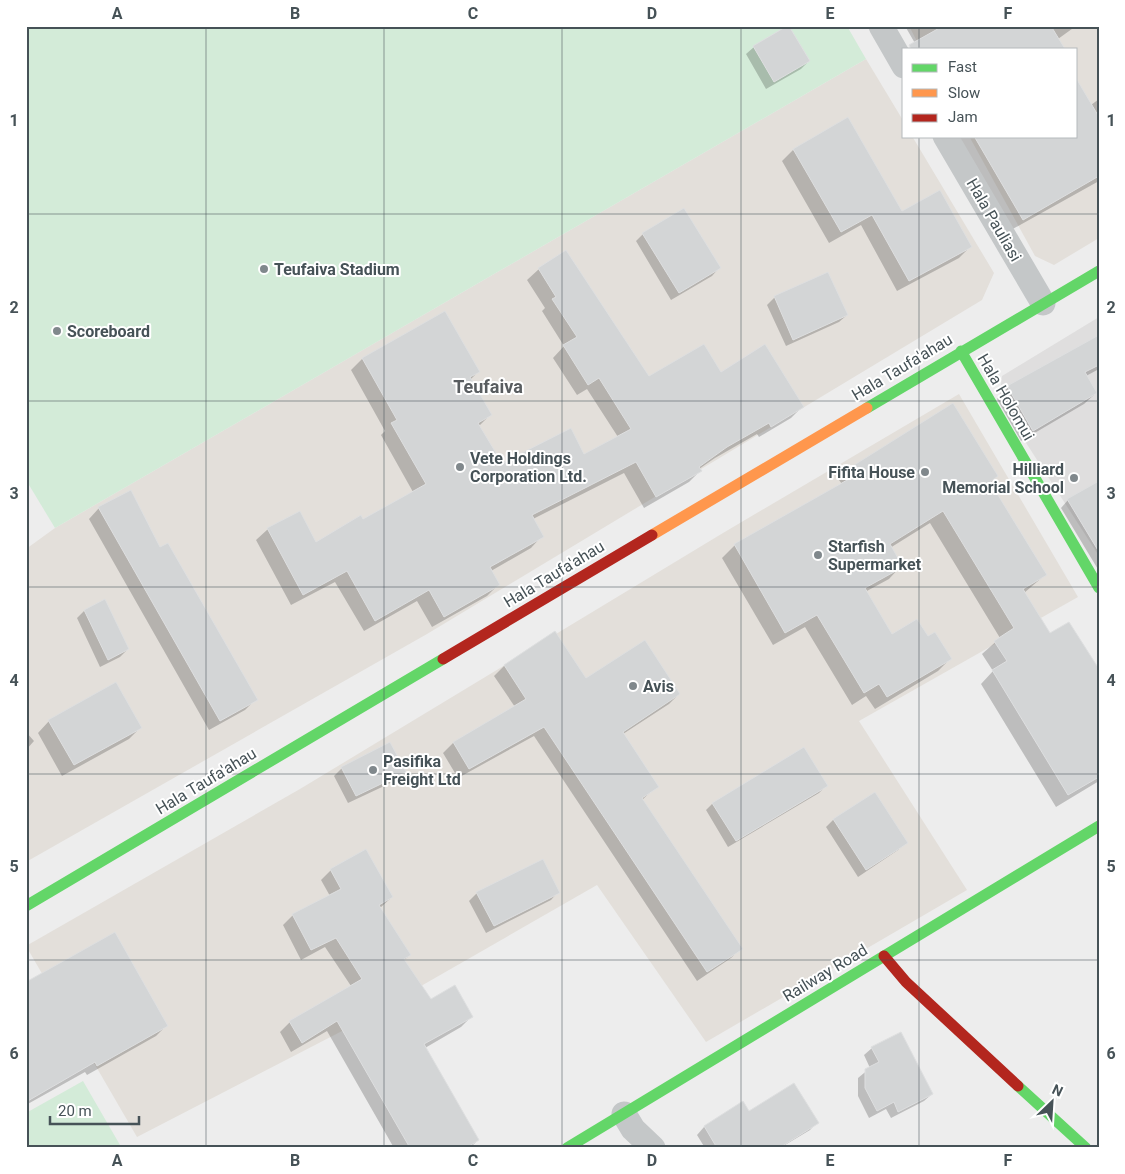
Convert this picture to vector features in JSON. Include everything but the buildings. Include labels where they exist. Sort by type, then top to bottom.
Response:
[{"type":"main road","name":"Hala Taufa'ahau","points":[[26,906],[1099,271]]},
{"type":"main road","name":"Hala Holomui","points":[[961,351],[1099,588]]},
{"type":"main road","name":"Railway Road","points":[[567,1148],[1099,826]]},
{"type":"main road","points":[[884,956],[906,982],[1086,1148]]},
{"type":"street","points":[[881,26],[902,63]]},
{"type":"street","name":"Hala Pauliasi","points":[[946,138],[1043,303]]},
{"type":"street","points":[[624,1114],[633,1129],[653,1148]]},
{"type":"shaded area","points":[[909,26],[1099,26],[1099,238],[1054,265],[1035,256],[970,138],[1078,138],[1078,48],[920,48]]},
{"type":"shaded area","points":[[866,59],[902,119],[902,138],[913,138],[994,273],[982,300],[427,634],[26,862],[26,549],[55,528]]},
{"type":"shaded area","name":"Hilliard Memorial School","points":[[1099,317],[1099,556],[999,401],[1002,376]]},
{"type":"shaded area","points":[[959,394],[1078,597],[859,721],[967,890],[706,1042],[597,885],[346,1029],[137,1137],[26,946],[300,789],[723,533]]},
{"type":"green space","name":"Teufaiva Stadium","points":[[26,26],[847,26],[866,59],[55,528],[26,480]]},
{"type":"green space","points":[[83,1081],[120,1145],[115,1148],[26,1148],[26,1113]]},
{"type":"traffic: fast","points":[[867,408],[1099,271]]},
{"type":"traffic: fast","points":[[961,351],[1099,588]]},
{"type":"traffic: fast","points":[[26,906],[443,659]]},
{"type":"traffic: fast","points":[[567,1148],[1099,826]]},
{"type":"traffic: fast","points":[[1018,1086],[1086,1148]]},
{"type":"traffic: slow","points":[[652,535],[867,408]]},
{"type":"traffic: jam","points":[[443,659],[652,535]]},
{"type":"traffic: jam","points":[[884,956],[906,982],[1018,1086]]},
{"type":"place","name":"Teufaiva Stadium","points":[[264,269]]},
{"type":"place","name":"Scoreboard","points":[[57,331]]},
{"type":"place","name":"Vete Holdings Corporation Ltd.","points":[[460,467]]},
{"type":"place","name":"Fifita House","points":[[925,472]]},
{"type":"place","name":"Hilliard Memorial School","points":[[1074,478]]},
{"type":"place","name":"Starfish Supermarket","points":[[818,555]]},
{"type":"place","name":"Avis","points":[[633,686]]},
{"type":"place","name":"Pasifika Freight Ltd","points":[[373,770]]},
{"type":"district","name":"Teufaiva","points":[[488,386]]}]
